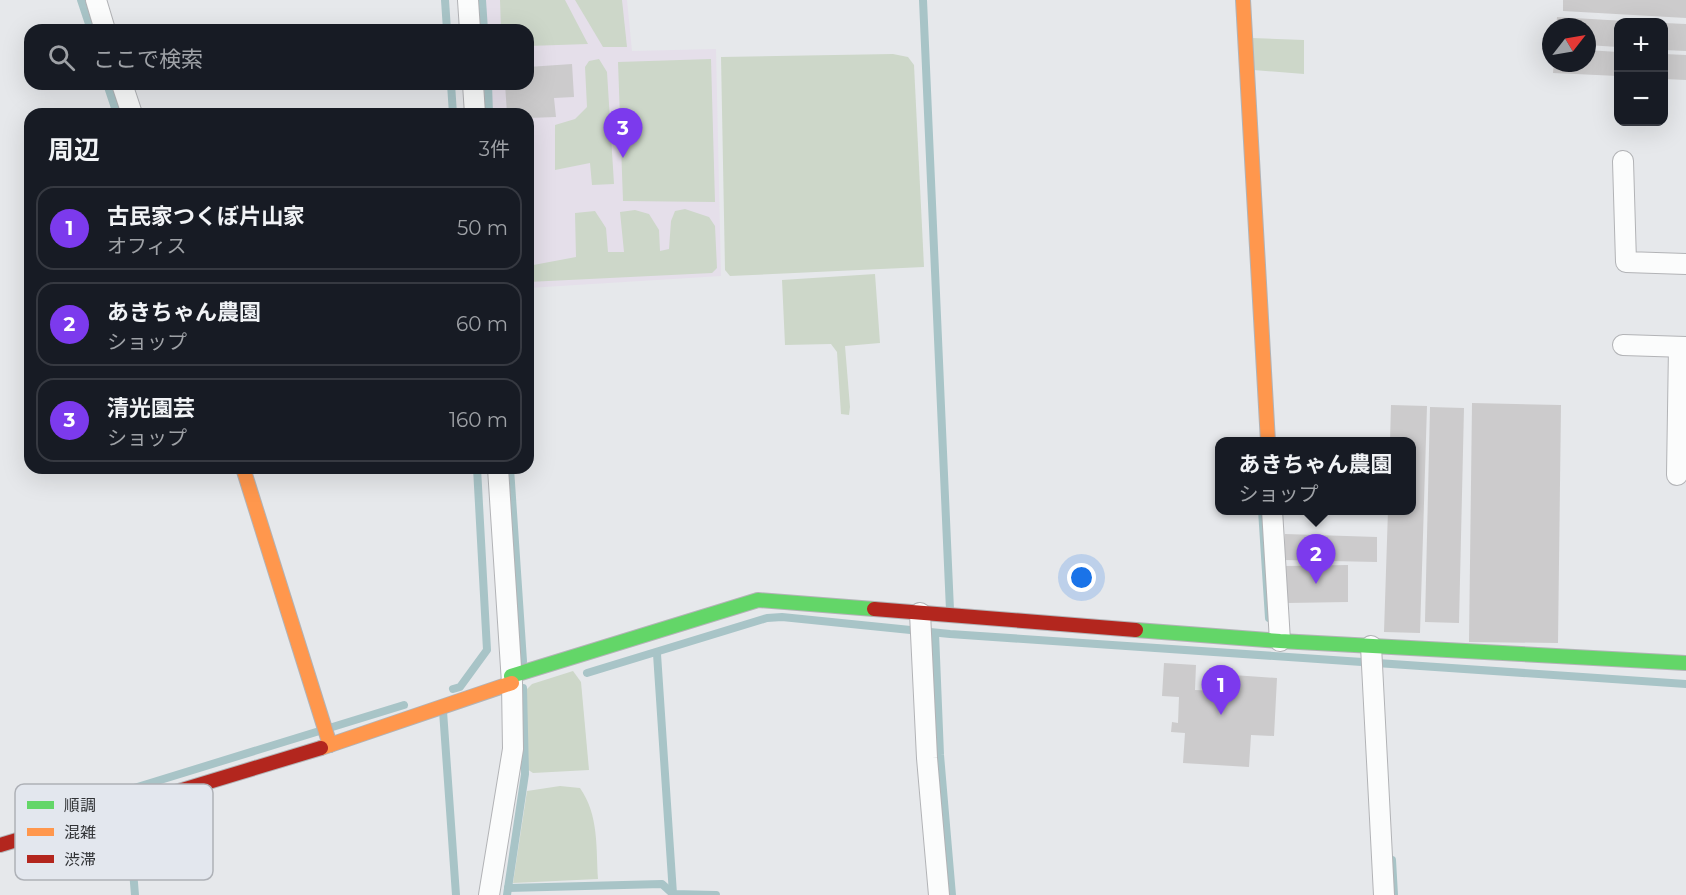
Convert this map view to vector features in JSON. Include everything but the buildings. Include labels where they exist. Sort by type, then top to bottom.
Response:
[{"type":"street","points":[[96,0],[103,24]]},
{"type":"street","points":[[468,0],[470,24]]},
{"type":"street","points":[[1243,0],[1269,437]]},
{"type":"street","points":[[124,90],[130,108]]},
{"type":"street","points":[[473,90],[475,108]]},
{"type":"street","points":[[1623,160],[1626,262],[1686,264]]},
{"type":"street","points":[[1623,345],[1683,347],[1677,475]]},
{"type":"street","points":[[245,474],[329,741]]},
{"type":"street","points":[[489,895],[513,748],[512,680],[498,474]]},
{"type":"street","points":[[1272,515],[1280,641]]},
{"type":"street","points":[[194,784],[433,710],[512,680],[758,600],[920,626],[941,615],[958,616],[1280,641],[1372,657],[1686,663]]},
{"type":"street","points":[[920,626],[927,758],[939,895]]},
{"type":"street","points":[[1372,657],[1384,895]]},
{"type":"street","points":[[0,845],[15,840]]},
{"type":"shaded area","points":[[484,0],[627,0],[632,51],[716,49],[721,276],[534,288],[534,108],[492,108],[490,90],[534,90],[534,24],[486,24]]},
{"type":"green space","points":[[500,0],[565,0],[588,44],[534,46],[534,24],[501,24]]},
{"type":"green space","points":[[575,0],[622,0],[627,47],[603,47]]},
{"type":"green space","points":[[1252,38],[1304,40],[1304,74],[1253,70]]},
{"type":"green space","points":[[893,54],[908,57],[914,65],[924,267],[730,276],[725,270],[721,57]]},
{"type":"green space","points":[[599,59],[607,72],[614,184],[592,185],[590,163],[555,170],[555,125],[575,119],[587,107],[585,67],[589,61]]},
{"type":"green space","points":[[711,59],[715,202],[623,201],[618,62]]},
{"type":"green space","points":[[685,209],[709,217],[715,226],[717,268],[712,273],[534,282],[534,265],[576,257],[575,213],[595,211],[606,228],[608,252],[624,252],[620,212],[635,210],[649,214],[659,230],[660,251],[669,249],[671,221],[675,211]]},
{"type":"green space","points":[[875,274],[880,343],[845,346],[850,407],[849,415],[841,414],[837,352],[831,344],[785,345],[782,280]]},
{"type":"green space","points":[[573,671],[581,682],[589,770],[533,773],[524,767],[526,690],[532,684]]},
{"type":"green space","points":[[560,786],[580,788],[591,809],[594,820],[598,879],[513,883],[527,791]]},
{"type":"waterway","points":[[81,0],[89,24]]},
{"type":"waterway","points":[[445,0],[447,24]]},
{"type":"waterway","points":[[482,0],[484,24]]},
{"type":"waterway","points":[[923,0],[950,610]]},
{"type":"waterway","points":[[109,90],[115,108]]},
{"type":"waterway","points":[[451,90],[453,108]]},
{"type":"waterway","points":[[488,90],[489,108]]},
{"type":"waterway","points":[[453,689],[460,687],[487,650],[477,474]]},
{"type":"waterway","points":[[510,474],[523,661]]},
{"type":"waterway","points":[[1262,515],[1269,618]]},
{"type":"waterway","points":[[587,673],[767,618],[782,617],[950,634],[1686,684]]},
{"type":"waterway","points":[[935,633],[940,755],[952,895]]},
{"type":"waterway","points":[[657,654],[673,894]]},
{"type":"waterway","points":[[507,895],[525,774],[523,688]]},
{"type":"waterway","points":[[147,784],[404,705]]},
{"type":"waterway","points":[[443,711],[456,895]]},
{"type":"waterway","points":[[1392,860],[1394,895]]},
{"type":"waterway","points":[[134,880],[135,895]]},
{"type":"waterway","points":[[508,888],[662,884],[673,894],[716,895]]},
{"type":"traffic: fast","points":[[511,676],[758,600],[874,609]]},
{"type":"traffic: fast","points":[[1136,630],[1280,641],[1686,663]]},
{"type":"traffic: slow","points":[[1243,0],[1268,437]]},
{"type":"traffic: slow","points":[[245,474],[330,745]]},
{"type":"traffic: slow","points":[[321,748],[512,683]]},
{"type":"traffic: jam","points":[[874,609],[1136,630]]},
{"type":"traffic: jam","points":[[202,784],[321,748]]},
{"type":"traffic: jam","points":[[0,845],[15,840]]},
{"type":"place","name":"清光園芸","points":[[623,158]]},
{"type":"place","name":"あきちゃん農園","points":[[1316,584]]},
{"type":"place","name":"古民家つくぼ片山家","points":[[1221,715]]}]
